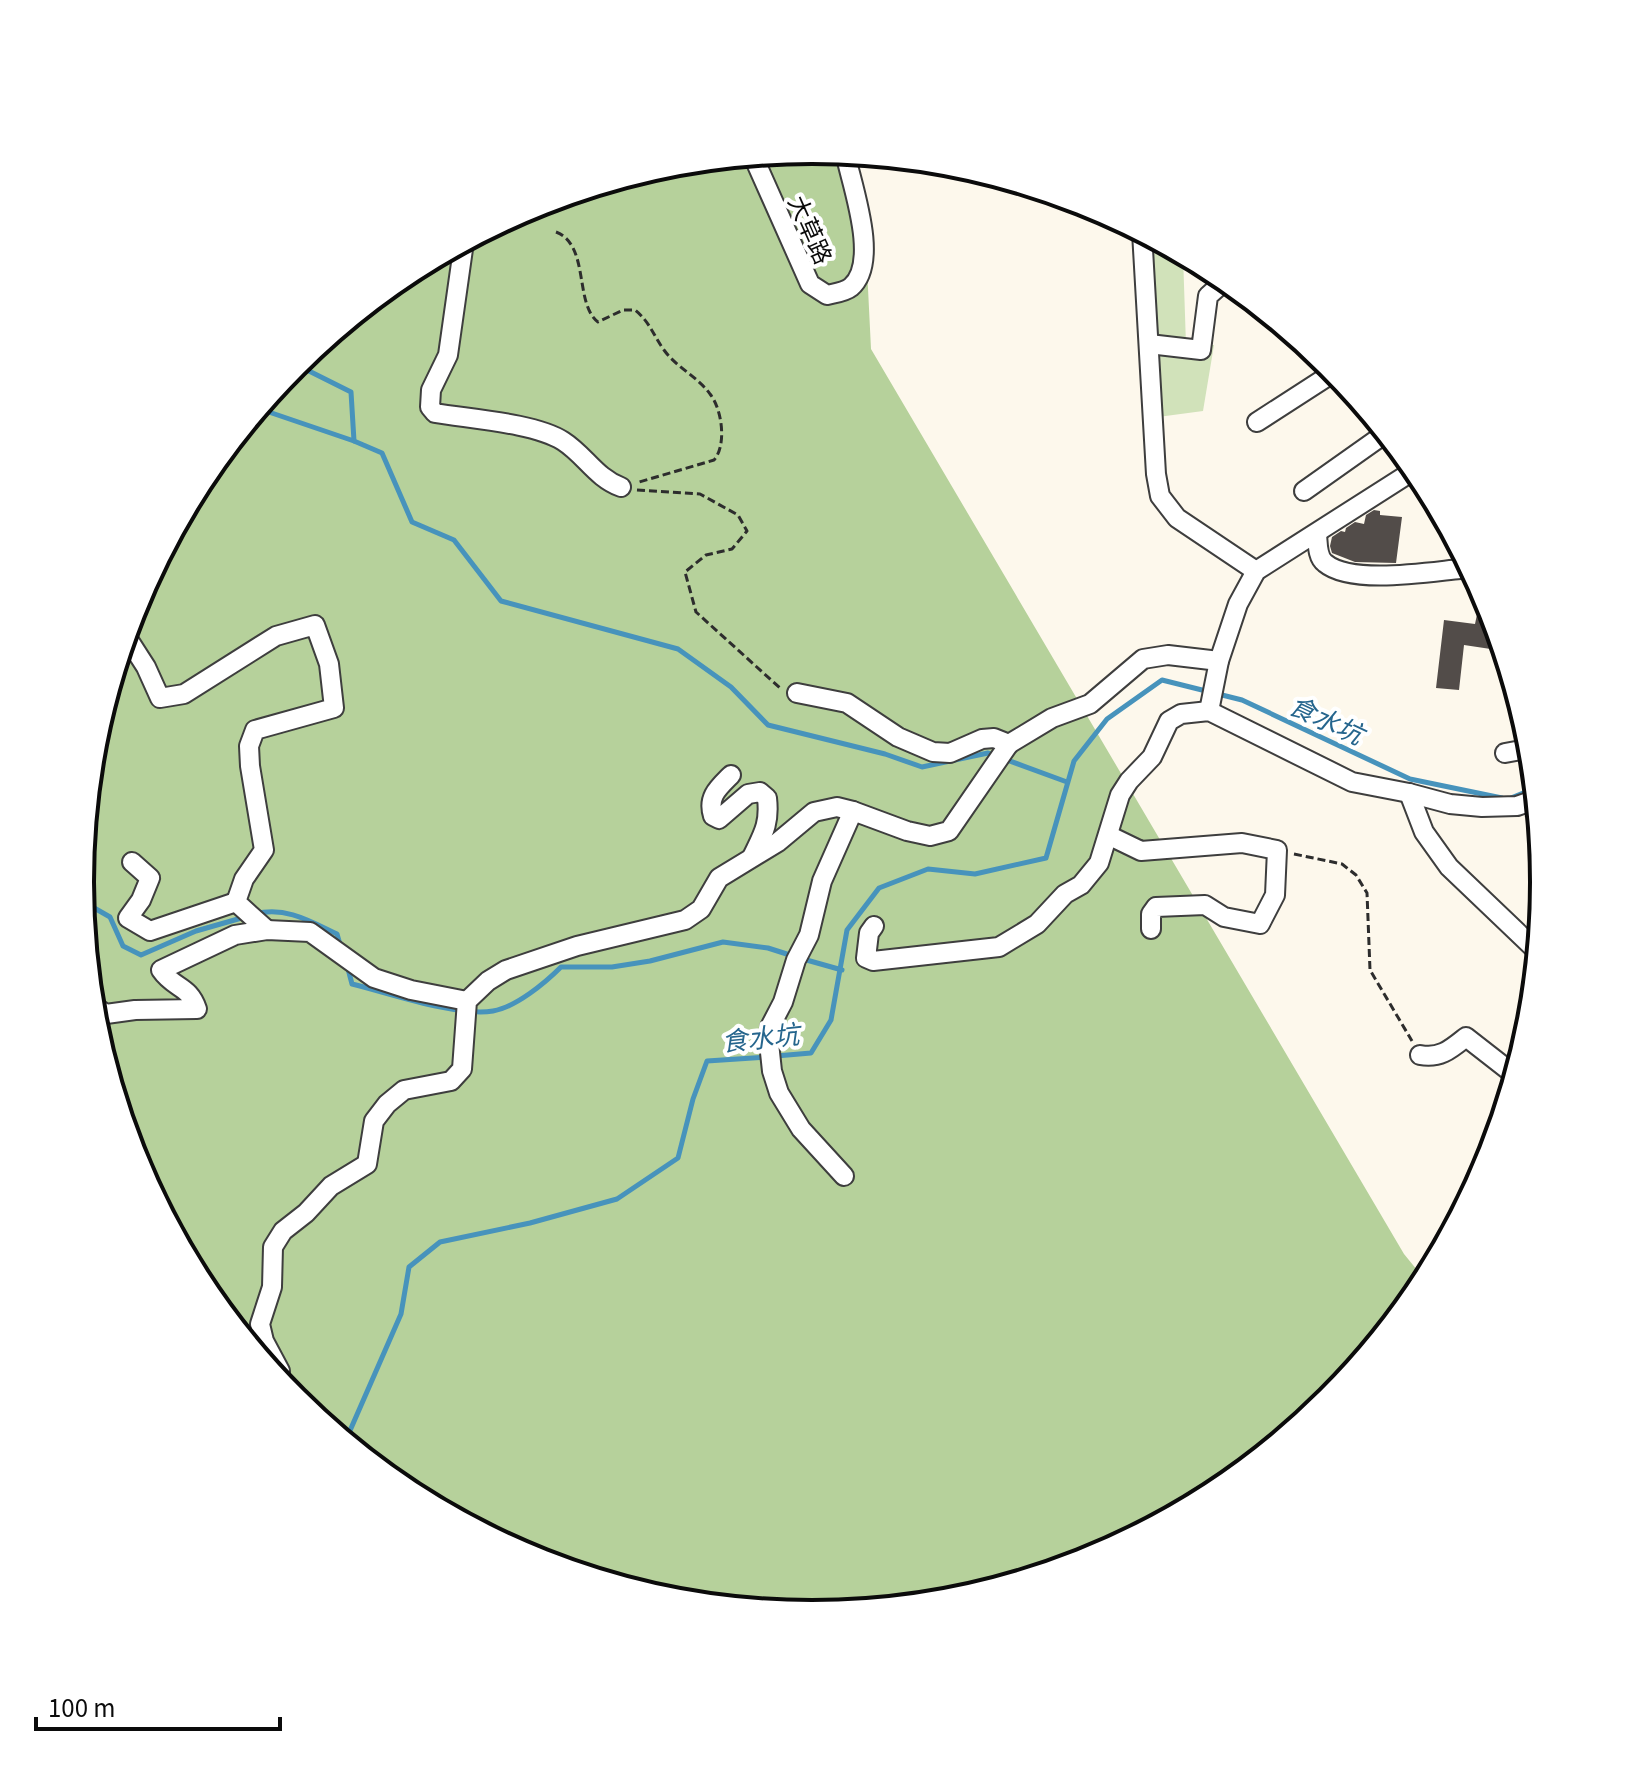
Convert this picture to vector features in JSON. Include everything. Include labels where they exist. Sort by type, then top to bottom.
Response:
[{"type":"street","name":"大草路","points":[[758,167],[810,284],[827,295],[849,289],[861,275],[866,248],[848,166]]},
{"type":"street","points":[[1143,245],[1156,474],[1160,496],[1177,518],[1256,571]]},
{"type":"street","points":[[462,255],[448,355],[431,390],[430,407],[435,413],[547,432],[566,443],[607,482],[621,487]]},
{"type":"street","points":[[1149,344],[1201,350],[1208,296],[1217,288]]},
{"type":"street","points":[[1257,422],[1325,378]]},
{"type":"street","points":[[1304,491],[1378,439]]},
{"type":"street","points":[[1209,711],[1219,661],[1238,604],[1256,571],[1405,476]]},
{"type":"street","points":[[1317,534],[1319,555],[1326,565],[1357,575],[1397,576],[1459,569]]},
{"type":"street","points":[[134,648],[160,698],[184,694],[276,636],[315,625],[329,664],[334,708],[255,730],[249,746],[250,766],[264,850],[244,879],[239,904]]},
{"type":"street","points":[[272,1356],[260,1324],[272,1287],[273,1247],[283,1231],[306,1213],[331,1186],[367,1164],[374,1121],[387,1104],[404,1090],[451,1081],[462,1069],[467,1001],[488,981],[506,970],[577,946],[685,920],[701,909],[719,878],[778,842],[814,812],[837,807],[930,836],[949,831],[1004,751],[1052,718],[1090,704],[1143,659],[1168,655],[1219,661]]},
{"type":"street","points":[[797,693],[847,703],[898,737],[933,752],[950,753],[982,739],[994,738],[1004,751]]},
{"type":"street","points":[[874,926],[869,933],[866,958],[873,961],[999,947],[1037,924],[1065,894],[1081,885],[1099,863],[1110,836],[1120,795],[1152,757],[1169,721],[1181,714],[1209,711],[1352,782],[1450,804],[1482,807],[1526,803]]},
{"type":"street","points":[[1505,753],[1518,751]]},
{"type":"street","points":[[731,775],[714,792],[710,805],[713,816],[719,819],[748,794],[760,792],[767,798],[767,827],[750,860]]},
{"type":"street","points":[[1409,793],[1424,832],[1449,867],[1528,942]]},
{"type":"street","points":[[844,1176],[801,1129],[779,1093],[772,1071],[769,1043],[770,1027],[809,935],[822,881],[853,811]]},
{"type":"street","points":[[1110,836],[1141,851],[1242,843],[1277,850],[1275,895],[1260,924],[1224,917],[1205,905],[1156,907],[1151,914],[1151,929]]},
{"type":"street","points":[[132,862],[150,878],[141,900],[128,918],[150,931],[239,904]]},
{"type":"street","points":[[239,904],[263,927]]},
{"type":"street","points":[[106,1014],[197,1009],[192,995],[167,979],[161,970],[235,935],[263,927],[310,932],[374,978],[411,990],[467,1001]]},
{"type":"street","points":[[1420,1055],[1433,1057],[1447,1052],[1466,1037],[1507,1069]]},
{"type":"path","points":[[556,232],[563,235],[575,253],[588,308],[594,320],[598,322],[623,310],[635,310],[647,319],[663,350],[711,394],[717,411],[721,431],[720,453],[714,460],[621,487]]},
{"type":"path","points":[[621,487],[700,494],[738,515],[747,531],[732,549],[706,555],[685,572],[696,612],[781,689],[797,693]]},
{"type":"path","points":[[1277,850],[1342,864],[1356,875],[1367,893],[1370,970],[1420,1055]]},
{"type":"green space","points":[[766,166],[851,166],[866,248],[871,349],[1404,1254],[1417,1270],[1383,1320],[1321,1391],[1250,1453],[1172,1505],[1130,1527],[1043,1563],[998,1577],[906,1595],[859,1599],[812,1601],[719,1595],[627,1577],[582,1563],[495,1527],[413,1480],[375,1453],[304,1391],[242,1320],[215,1282],[190,1242],[149,1157],[118,1068],[108,1023],[100,976],[94,882],[100,789],[108,742],[118,697],[149,608],[190,523],[215,483],[272,409],[339,342],[413,285],[495,238],[582,202],[672,178]]},
{"type":"green space","points":[[1143,245],[1183,267],[1186,345],[1214,345],[1203,411],[1158,417]]},
{"type":"building","points":[[1374,510],[1380,511],[1380,515],[1402,517],[1396,563],[1355,562],[1332,553],[1332,537],[1345,532],[1355,522],[1364,524],[1366,515]]},
{"type":"building","points":[[1478,612],[1492,649],[1464,645],[1459,690],[1436,688],[1444,620],[1475,624]]},
{"type":"waterway","points":[[308,370],[351,392],[354,441],[382,453],[412,522],[454,540],[501,601],[678,649],[731,687],[768,725],[885,754],[922,767],[988,753],[1067,782]]},
{"type":"waterway","points":[[269,412],[354,441]]},
{"type":"waterway","name":"食水坑","points":[[776,1056],[811,1053],[831,1020],[847,930],[879,888],[928,869],[975,874],[1046,858],[1074,761],[1107,719],[1162,680],[1242,700],[1410,779],[1502,798]]},
{"type":"waterway","name":"食水坑","points":[[1511,798],[1525,792]]},
{"type":"waterway","points":[[95,909],[110,917],[123,946],[141,955],[196,931],[245,917]]},
{"type":"waterway","points":[[255,914],[287,913],[307,920],[337,934],[341,948]]},
{"type":"waterway","points":[[347,965],[352,984],[442,1007],[478,1012],[511,1005],[539,987],[561,967],[612,967],[650,961],[723,942],[768,948],[793,956]]},
{"type":"waterway","points":[[803,959],[842,970]]},
{"type":"waterway","name":"食水坑","points":[[349,1432],[401,1314],[409,1267],[440,1242],[530,1223],[617,1199],[678,1158],[693,1099],[707,1061],[766,1057]]}]
